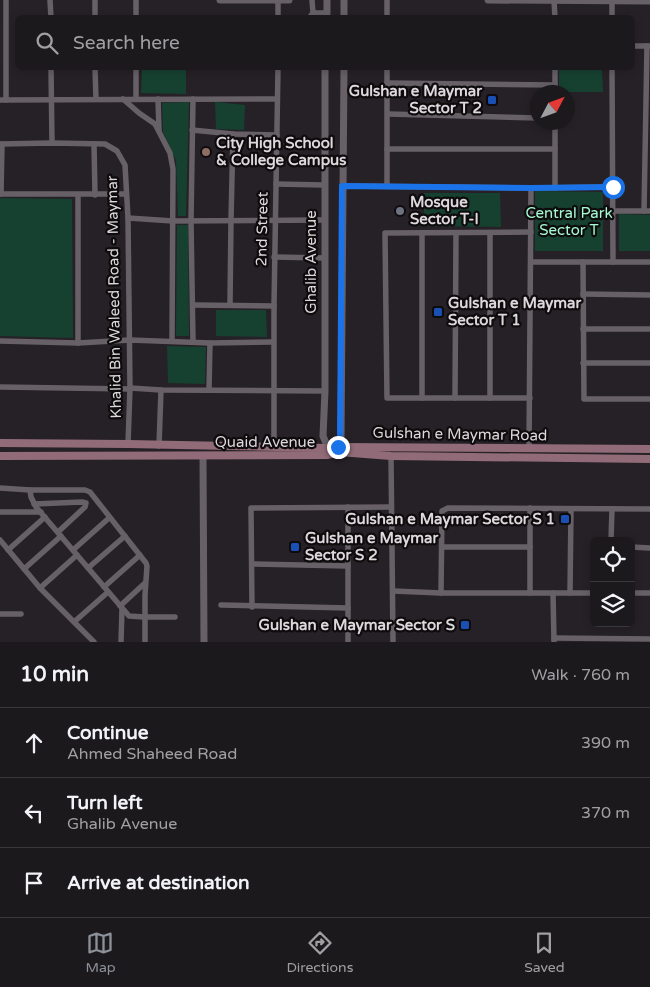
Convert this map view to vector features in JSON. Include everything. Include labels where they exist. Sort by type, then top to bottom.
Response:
[{"type":"main road","points":[[0,443],[274,447],[327,452]]},
{"type":"main road","name":"Gulshan e Maymar Road","points":[[339,450],[650,449]]},
{"type":"main road","name":"Quaid Avenue","points":[[0,456],[203,456],[339,450],[391,456],[650,459]]},
{"type":"street","points":[[6,0],[3,100],[277,99]]},
{"type":"street","points":[[50,0],[51,15]]},
{"type":"street","points":[[95,0],[95,15]]},
{"type":"street","points":[[136,0],[136,15]]},
{"type":"street","points":[[220,0],[289,0]]},
{"type":"street","points":[[278,0],[278,15]]},
{"type":"street","points":[[311,15],[312,0]]},
{"type":"street","points":[[326,0],[327,15]]},
{"type":"street","points":[[344,0],[344,15]]},
{"type":"street","points":[[386,0],[386,15]]},
{"type":"street","points":[[488,0],[650,1]]},
{"type":"street","points":[[554,0],[555,15]]},
{"type":"street","points":[[612,1],[612,15]]},
{"type":"street","points":[[613,211],[647,211],[649,46],[635,46]]},
{"type":"street","points":[[51,70],[52,143]]},
{"type":"street","points":[[95,70],[96,99]]},
{"type":"street","points":[[136,70],[136,99]]},
{"type":"street","name":"2nd Street","points":[[274,447],[273,342],[278,70]]},
{"type":"street","name":"Ghalib Avenue","points":[[326,70],[323,436],[327,452]]},
{"type":"street","name":"Ghalib Avenue","points":[[339,450],[344,70]]},
{"type":"street","points":[[387,70],[387,186]]},
{"type":"street","points":[[388,83],[555,85],[555,70]]},
{"type":"street","points":[[612,70],[613,262]]},
{"type":"street","points":[[123,99],[155,124],[170,153],[173,170],[172,341]]},
{"type":"street","points":[[158,99],[159,132]]},
{"type":"street","points":[[193,99],[191,221],[193,342]]},
{"type":"street","points":[[388,114],[530,118]]},
{"type":"street","points":[[192,130],[233,134],[277,135]]},
{"type":"street","points":[[555,130],[555,188]]},
{"type":"street","points":[[230,305],[233,134]]},
{"type":"street","points":[[1,144],[1,194],[126,194]]},
{"type":"street","name":"Khalid Bin Waleed Road - Maymar","points":[[1,144],[105,144],[117,151],[125,165],[130,340],[128,444]]},
{"type":"street","points":[[94,144],[95,195]]},
{"type":"street","points":[[387,149],[555,150]]},
{"type":"street","points":[[276,184],[324,185]]},
{"type":"street","points":[[342,186],[613,187]]},
{"type":"street","points":[[529,448],[531,188]]},
{"type":"street","points":[[78,194],[78,342]]},
{"type":"street","points":[[128,218],[173,221],[324,220]]},
{"type":"street","points":[[490,232],[490,398]]},
{"type":"street","points":[[530,398],[387,398],[385,233],[531,232]]},
{"type":"street","points":[[422,233],[422,398]]},
{"type":"street","points":[[455,398],[456,233]]},
{"type":"street","points":[[274,257],[325,258]]},
{"type":"street","points":[[531,262],[650,262]]},
{"type":"street","points":[[583,262],[584,400],[650,399]]},
{"type":"street","points":[[583,294],[650,295]]},
{"type":"street","points":[[193,305],[274,306]]},
{"type":"street","points":[[584,329],[650,329]]},
{"type":"street","points":[[0,341],[273,342]]},
{"type":"street","points":[[209,389],[210,343]]},
{"type":"street","points":[[584,363],[650,363]]},
{"type":"street","points":[[0,387],[324,391]]},
{"type":"street","points":[[159,446],[161,390]]},
{"type":"street","points":[[203,456],[204,642]]},
{"type":"street","points":[[391,456],[392,642]]},
{"type":"street","points":[[0,488],[88,491],[145,561],[147,566],[144,642]]},
{"type":"street","points":[[30,490],[30,497],[34,504],[129,616],[175,617]]},
{"type":"street","points":[[24,569],[85,507],[86,503],[34,504]]},
{"type":"street","points":[[348,507],[348,642]]},
{"type":"street","points":[[252,607],[251,508],[391,507]]},
{"type":"street","points":[[440,593],[442,511],[448,508],[650,509]]},
{"type":"street","points":[[530,508],[530,593]]},
{"type":"street","points":[[570,593],[571,509]]},
{"type":"street","points":[[611,537],[612,509]]},
{"type":"street","points":[[0,512],[41,512]]},
{"type":"street","points":[[8,550],[45,517]]},
{"type":"street","points":[[73,550],[109,518]]},
{"type":"street","points":[[88,568],[125,536]]},
{"type":"street","points":[[0,540],[40,588],[94,642]]},
{"type":"street","points":[[442,547],[530,548]]},
{"type":"street","points":[[635,547],[650,548]]},
{"type":"street","points":[[74,622],[140,555]]},
{"type":"street","points":[[40,588],[77,556]]},
{"type":"street","points":[[252,564],[348,566]]},
{"type":"street","points":[[121,642],[121,608],[145,583]]},
{"type":"street","points":[[393,591],[440,593],[590,593]]},
{"type":"street","points":[[553,593],[554,640],[650,639]]},
{"type":"street","points":[[635,593],[650,593]]},
{"type":"street","points":[[221,605],[348,608]]},
{"type":"street","points":[[0,614],[21,614]]},
{"type":"green space","points":[[142,70],[186,70],[186,94],[141,93]]},
{"type":"green space","points":[[559,70],[602,70],[603,92],[575,92],[575,85],[559,85]]},
{"type":"green space","points":[[189,102],[186,216],[178,216],[176,161],[163,132],[162,103]]},
{"type":"green space","points":[[215,102],[245,105],[244,130],[216,129]]},
{"type":"green space","name":"Central Park Sector T","points":[[535,191],[603,192],[603,251],[535,251]]},
{"type":"green space","points":[[424,193],[500,193],[501,227],[424,226]]},
{"type":"green space","points":[[0,198],[72,199],[73,338],[0,336]]},
{"type":"green space","points":[[619,214],[650,215],[650,251],[619,251]]},
{"type":"green space","points":[[177,225],[188,225],[189,336],[176,336]]},
{"type":"green space","points":[[216,310],[266,310],[267,337],[216,336]]},
{"type":"green space","points":[[167,346],[206,347],[205,384],[168,383]]},
{"type":"place","name":"Gulshan e Maymar Sector T 2","points":[[492,100]]},
{"type":"place","name":"City High School & College Campus","points":[[206,152]]},
{"type":"place","name":"Mosque Sector T-I","points":[[400,211]]},
{"type":"place","name":"Gulshan e Maymar Sector T 1","points":[[438,312]]},
{"type":"place","name":"Gulshan e Maymar Sector S 1","points":[[565,519]]},
{"type":"place","name":"Gulshan e Maymar Sector S 2","points":[[295,547]]},
{"type":"place","name":"Gulshan e Maymar Sector S","points":[[465,625]]},
{"type":"route","points":[[338,447],[340,439],[342,186],[613,187]]}]
